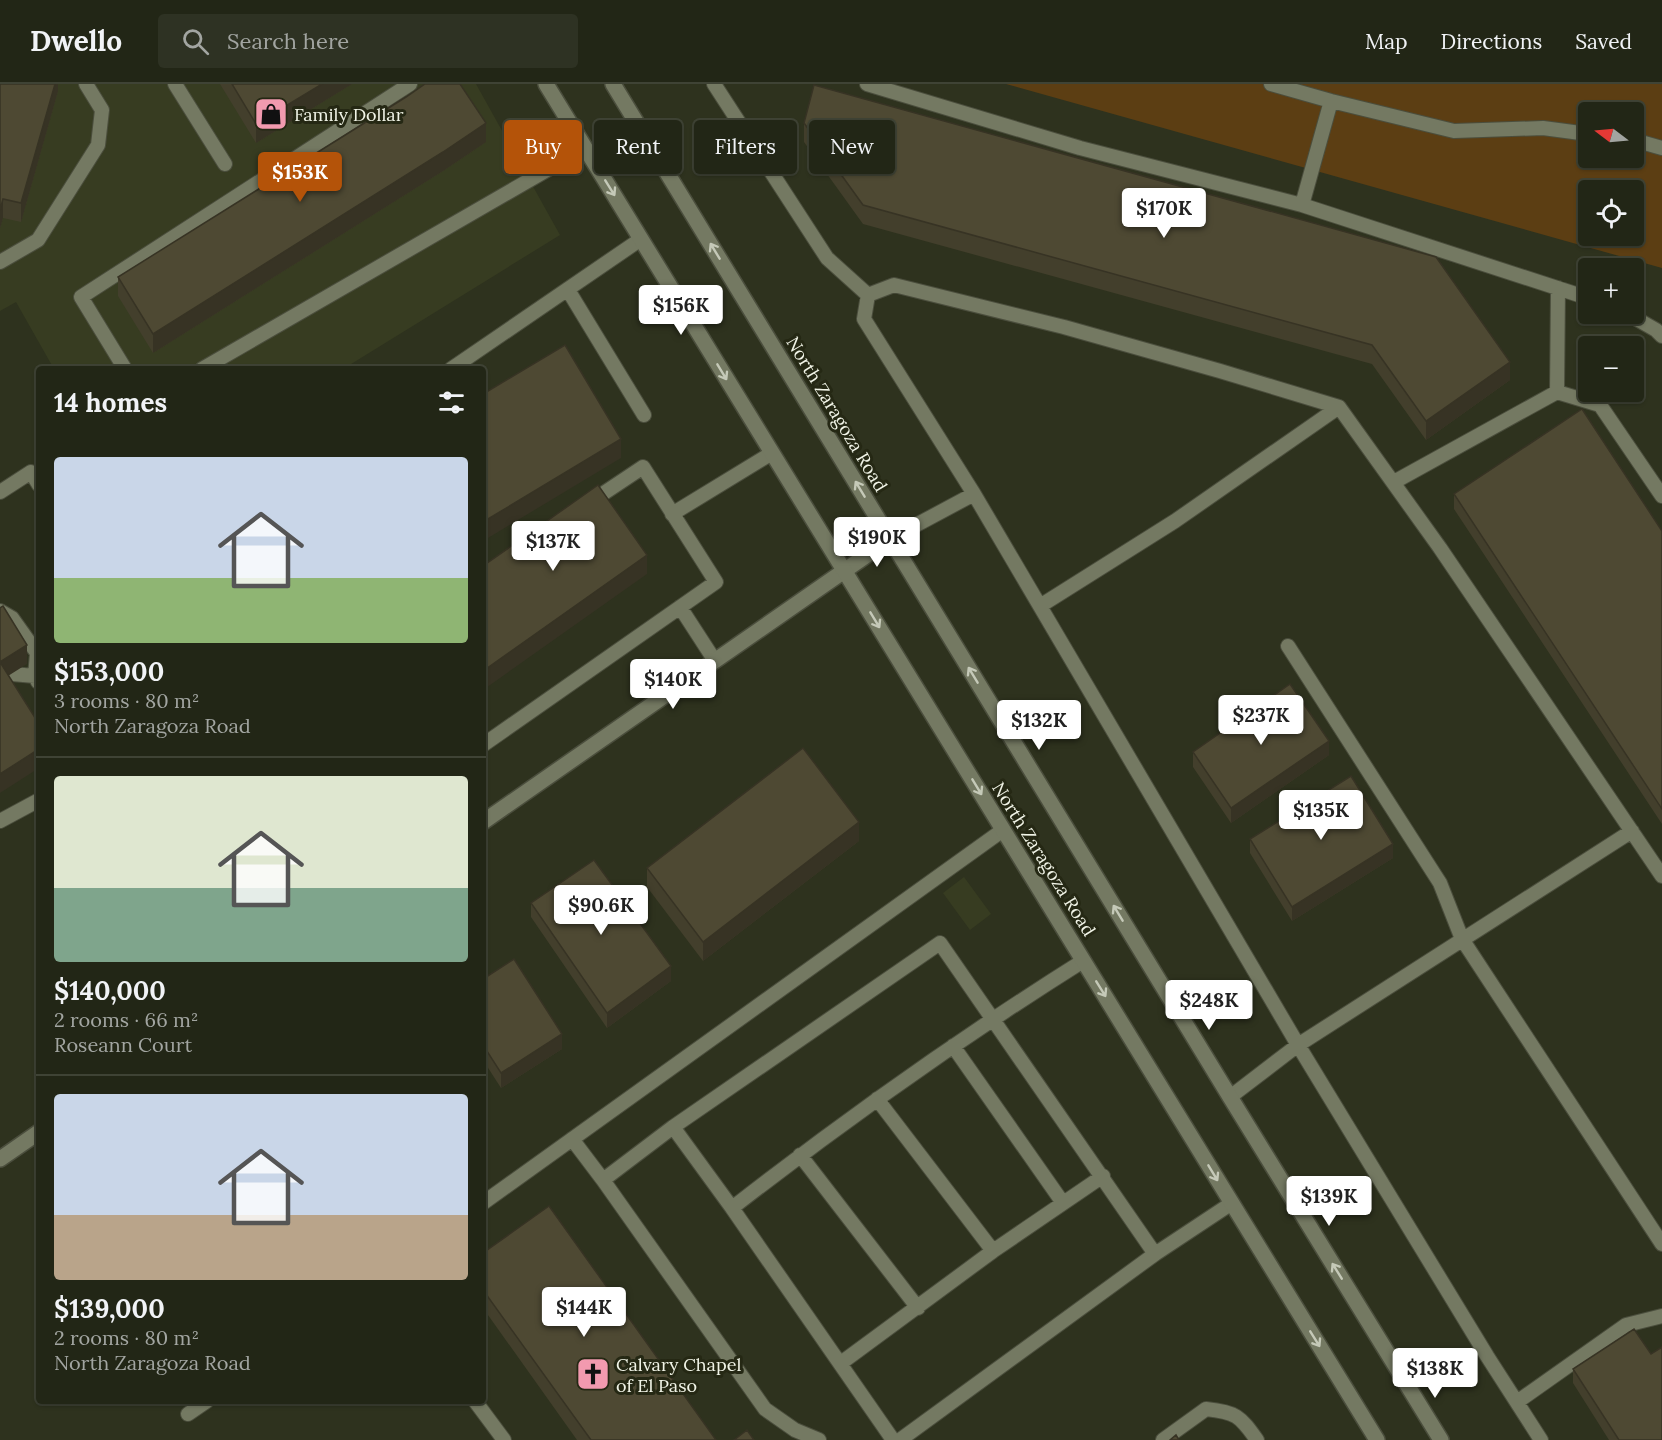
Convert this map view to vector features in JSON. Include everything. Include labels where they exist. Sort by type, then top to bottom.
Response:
[{"type":"main road","name":"North Zaragoza Road","points":[[546,84],[1377,1440]]},
{"type":"main road","name":"North Zaragoza Road","points":[[613,84],[1441,1440]]},
{"type":"main road","points":[[486,820],[890,539]]},
{"type":"main road","points":[[0,1159],[36,1134]]},
{"type":"lane","points":[[0,262],[38,240],[98,145],[102,110],[86,84]]},
{"type":"lane","points":[[175,84],[225,164]]},
{"type":"lane","points":[[123,366],[81,297],[410,84]]},
{"type":"lane","points":[[714,84],[827,258],[868,295]]},
{"type":"lane","points":[[867,84],[1080,148],[1302,205],[1578,295]]},
{"type":"lane","points":[[1271,84],[1454,131],[1543,128],[1578,133]]},
{"type":"lane","points":[[1302,205],[1331,101]]},
{"type":"lane","points":[[1644,143],[1662,148]]},
{"type":"lane","points":[[207,366],[585,148]]},
{"type":"lane","points":[[455,366],[641,239]]},
{"type":"lane","points":[[868,295],[894,285],[1064,327],[1339,407],[1452,566],[1662,876]]},
{"type":"lane","points":[[1557,392],[1558,288]]},
{"type":"lane","points":[[568,290],[644,415]]},
{"type":"lane","points":[[868,295],[864,319],[974,494],[1298,1045],[1487,1356],[1541,1440]]},
{"type":"lane","points":[[1644,323],[1662,336]]},
{"type":"lane","points":[[1394,482],[1557,392],[1600,405],[1662,496]]},
{"type":"lane","points":[[1040,606],[1174,521],[1339,407]]},
{"type":"lane","points":[[672,514],[772,453]]},
{"type":"lane","points":[[486,743],[716,582],[643,467],[577,512]]},
{"type":"lane","points":[[0,492],[35,470]]},
{"type":"lane","points":[[890,539],[974,494]]},
{"type":"lane","points":[[680,607],[715,661]]},
{"type":"lane","points":[[0,611],[12,618],[36,651]]},
{"type":"lane","points":[[1288,646],[1440,883],[1462,939],[1662,1244]]},
{"type":"lane","points":[[12,674],[36,680]]},
{"type":"lane","points":[[0,821],[36,802]]},
{"type":"lane","points":[[486,1201],[1003,830]]},
{"type":"lane","points":[[1230,1097],[1298,1045],[1632,831]]},
{"type":"lane","points":[[603,1179],[673,1127],[940,943],[1155,1254]]},
{"type":"lane","points":[[732,1208],[877,1099],[992,1019],[1083,961]]},
{"type":"lane","points":[[953,1046],[1063,1203]]},
{"type":"lane","points":[[877,1099],[993,1251]]},
{"type":"lane","points":[[673,1127],[893,1440]]},
{"type":"lane","points":[[572,1139],[603,1179],[765,1409],[795,1430],[819,1440]]},
{"type":"lane","points":[[800,1155],[918,1308]]},
{"type":"lane","points":[[840,1364],[993,1251],[1103,1176]]},
{"type":"lane","points":[[900,1440],[1155,1254],[1232,1203]]},
{"type":"lane","points":[[1517,1402],[1626,1325],[1662,1316]]},
{"type":"lane","points":[[188,1414],[203,1404]]},
{"type":"lane","points":[[477,1404],[504,1440]]},
{"type":"lane","points":[[1163,1440],[1206,1409],[1227,1411],[1244,1421],[1257,1440]]},
{"type":"shaded area","points":[[0,84],[476,84],[504,134],[504,174],[526,174],[560,235],[348,366],[52,366],[16,302],[0,311]]},
{"type":"shaded area","points":[[1006,84],[1662,84],[1662,268],[1644,263],[1644,258],[1626,258],[1584,246],[1644,246],[1644,180],[1578,180],[1578,244]]},
{"type":"shaded area","points":[[964,877],[991,914],[970,930],[943,893]]},
{"type":"building","points":[[0,84],[55,84],[21,203],[3,199],[0,210]]},
{"type":"building","points":[[232,84],[322,84],[256,124]]},
{"type":"building","points":[[425,84],[460,84],[486,123],[153,334],[118,277]]},
{"type":"building","points":[[814,85],[1436,257],[1510,362],[1426,421],[1372,345],[863,205],[841,174],[895,174],[895,120],[809,120],[809,130],[804,123]]},
{"type":"building","points":[[565,345],[621,439],[486,520],[486,392]]},
{"type":"building","points":[[1582,409],[1662,531],[1662,809],[1454,494]]},
{"type":"building","points":[[598,485],[647,555],[486,669],[486,564]]},
{"type":"building","points":[[3,606],[27,645],[0,662],[0,608]]},
{"type":"building","points":[[0,662],[36,719],[36,751],[0,774]]},
{"type":"building","points":[[1290,684],[1329,741],[1231,808],[1193,752]]},
{"type":"building","points":[[803,748],[859,822],[703,942],[647,868]]},
{"type":"building","points":[[1351,776],[1393,844],[1292,907],[1250,839]]},
{"type":"building","points":[[594,860],[671,966],[607,1013],[531,903]]},
{"type":"building","points":[[514,959],[562,1034],[501,1073],[486,1050],[486,977]]},
{"type":"building","name":"Calvary Chapel of El Paso","points":[[549,1206],[716,1440],[591,1440],[486,1294],[486,1251]]},
{"type":"building","points":[[1634,1329],[1651,1354],[1662,1347],[1662,1440],[1619,1440],[1573,1369]]},
{"type":"building","points":[[747,1430],[754,1440],[734,1440]]},
{"type":"place","name":"Family Dollar","points":[[271,114]]},
{"type":"place","name":"Calvary Chapel of El Paso","points":[[593,1374]]}]
